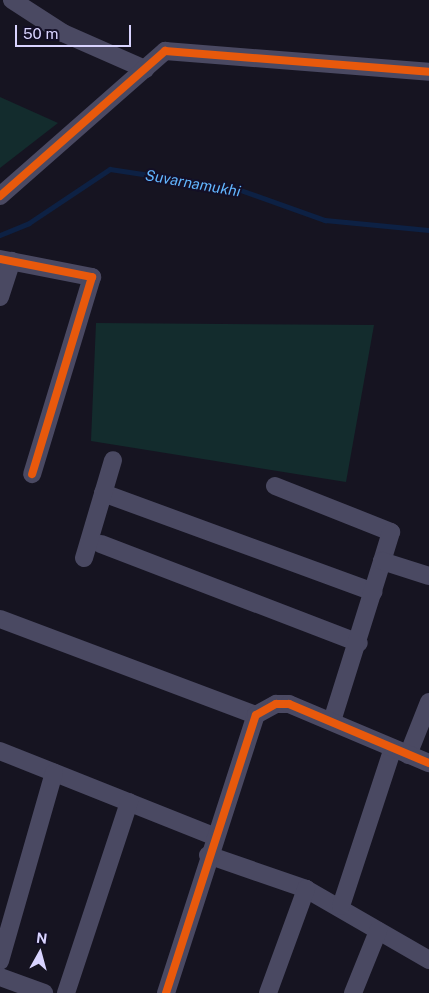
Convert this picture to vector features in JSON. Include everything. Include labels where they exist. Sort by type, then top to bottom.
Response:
[{"type":"street","points":[[12,0],[62,33],[144,69]]},
{"type":"street","points":[[0,196],[165,51],[429,72]]},
{"type":"street","points":[[0,297],[6,260],[92,277],[32,474]]},
{"type":"street","points":[[84,558],[113,460]]},
{"type":"street","points":[[275,486],[391,532],[359,643],[332,721]]},
{"type":"street","points":[[103,493],[373,592]]},
{"type":"street","points":[[100,544],[359,643]]},
{"type":"street","points":[[382,561],[429,576]]},
{"type":"street","points":[[0,619],[256,715]]},
{"type":"street","points":[[341,906],[400,751],[429,702]]},
{"type":"street","points":[[166,993],[214,836],[256,715],[276,704],[289,704],[429,763]]},
{"type":"street","points":[[0,751],[214,836]]},
{"type":"street","points":[[0,961],[54,772]]},
{"type":"street","points":[[66,993],[129,802]]},
{"type":"street","points":[[208,855],[306,889],[341,906],[378,931],[429,960]]},
{"type":"street","points":[[268,993],[306,889]]},
{"type":"street","points":[[353,993],[378,931]]},
{"type":"street","points":[[0,977],[44,993]]},
{"type":"green space","points":[[0,97],[58,123],[0,168]]},
{"type":"green space","points":[[96,323],[374,325],[346,482],[91,441]]},
{"type":"waterway","name":"Suvarnamukhi","points":[[0,235],[29,223],[110,169],[235,188],[325,220],[429,230]]},
{"type":"cycle path","points":[[0,196],[165,51],[429,72]]},
{"type":"cycle path","points":[[0,259],[92,277],[32,474]]},
{"type":"cycle path","points":[[166,993],[256,715],[276,704],[289,704],[429,763]]}]
